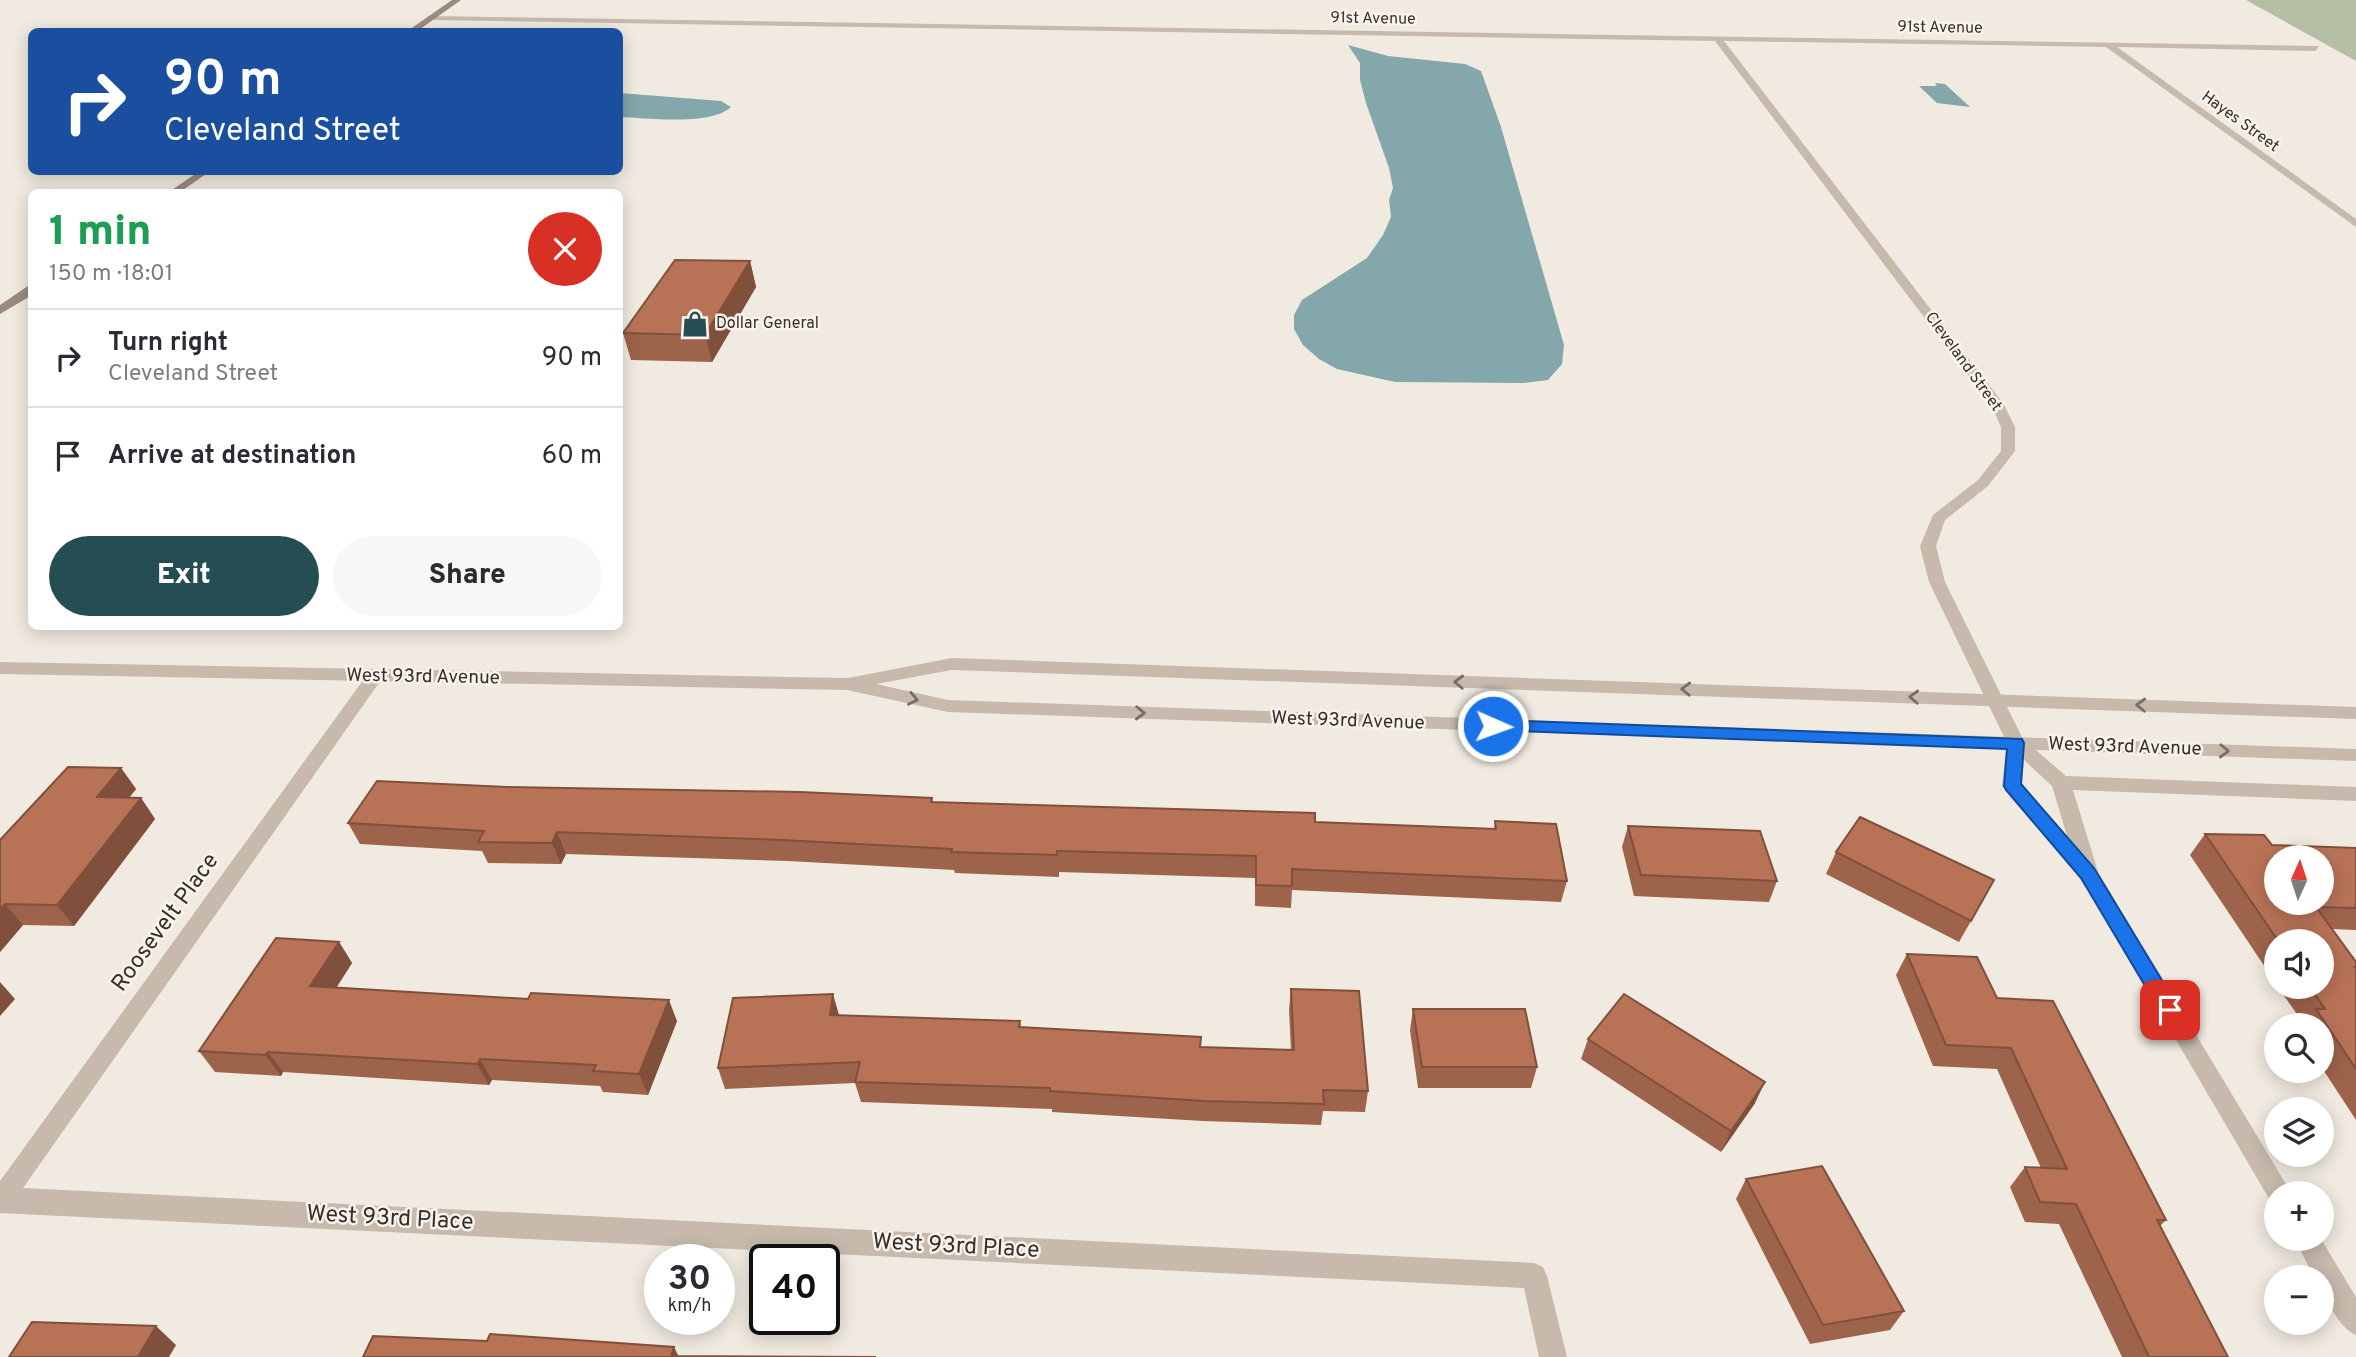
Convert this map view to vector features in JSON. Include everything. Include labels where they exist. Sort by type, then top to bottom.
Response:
[{"type":"main road","points":[[416,28],[457,0]]},
{"type":"main road","points":[[178,189],[200,175]]},
{"type":"main road","points":[[0,310],[28,292]]},
{"type":"street","name":"91st Avenue","points":[[430,18],[2316,48]]},
{"type":"street","name":"Cleveland Street","points":[[1717,38],[1998,406],[2008,427],[2008,451],[1983,483],[1938,518],[1928,546],[1937,582],[2016,743],[2061,783]]},
{"type":"street","name":"Hayes Street","points":[[2107,44],[2356,224]]},
{"type":"street","name":"West 93rd Avenue","points":[[846,684],[952,664],[2356,713]]},
{"type":"street","name":"West 93rd Avenue","points":[[0,668],[846,684],[948,706],[2356,755]]},
{"type":"street","name":"Roosevelt Place","points":[[0,1200],[375,676]]},
{"type":"street","points":[[2016,743],[2012,786],[2088,873],[2272,1181]]},
{"type":"street","points":[[2088,873],[2061,783],[2356,794]]},
{"type":"street","name":"West 93rd Place","points":[[0,1200],[1534,1276],[1553,1357]]},
{"type":"street","points":[[2315,1251],[2354,1314]]},
{"type":"green space","points":[[2246,0],[2356,0],[2356,61]]},
{"type":"water","points":[[1348,45],[1388,56],[1465,64],[1481,71],[1501,127],[1564,345],[1562,364],[1548,380],[1523,383],[1395,382],[1337,369],[1319,359],[1303,345],[1294,329],[1294,315],[1302,300],[1367,258],[1383,235],[1391,217],[1389,200],[1393,188],[1389,168],[1366,103],[1360,80],[1360,63]]},
{"type":"water","points":[[1935,83],[1945,84],[1970,107],[1937,103],[1919,86],[1937,86]]},
{"type":"water","points":[[623,93],[721,101],[731,107],[709,117],[623,117]]},
{"type":"building","points":[[675,260],[750,261],[705,335],[623,333]]},
{"type":"building","points":[[68,767],[121,768],[97,797],[141,798],[57,905],[5,904],[0,909],[0,840]]},
{"type":"building","points":[[377,781],[507,787],[800,792],[932,798],[931,802],[1315,813],[1315,822],[1496,829],[1495,821],[1556,824],[1567,881],[1292,869],[1292,886],[1256,885],[1256,856],[1057,851],[1057,855],[951,852],[952,849],[782,840],[557,832],[552,843],[478,842],[484,831],[348,823]]},
{"type":"building","points":[[1860,817],[1994,880],[1971,921],[1836,852]]},
{"type":"building","points":[[1628,826],[1760,831],[1777,881],[1641,875]]},
{"type":"building","points":[[2205,834],[2264,835],[2272,845],[2264,845],[2264,915],[2322,915],[2332,929],[2270,929]]},
{"type":"building","points":[[2334,847],[2356,848],[2356,908],[2334,907]]},
{"type":"building","points":[[2334,932],[2356,962],[2356,1069],[2334,1036],[2334,1013],[2319,1013],[2316,1009],[2325,1009],[2318,999],[2334,999]]},
{"type":"building","points":[[276,938],[339,942],[310,986],[528,999],[531,993],[669,1000],[639,1074],[593,1071],[596,1065],[480,1059],[477,1064],[268,1052],[265,1055],[199,1051]]},
{"type":"building","points":[[1907,954],[1977,957],[1997,998],[2053,1001],[2166,1220],[2157,1220],[2228,1357],[2149,1357],[2076,1204],[2040,1202],[2025,1167],[2067,1169],[2011,1048],[1946,1045]]},
{"type":"building","points":[[1291,989],[1359,991],[1368,1091],[1323,1090],[1324,1104],[1204,1101],[1050,1091],[1050,1088],[855,1082],[860,1062],[718,1068],[733,998],[833,994],[830,1015],[1020,1021],[1019,1027],[1201,1037],[1200,1047],[1294,1050]]},
{"type":"building","points":[[1624,994],[1765,1082],[1731,1131],[1588,1039]]},
{"type":"building","points":[[1413,1009],[1525,1009],[1537,1067],[1422,1067]]},
{"type":"building","points":[[1822,1166],[1904,1311],[1823,1325],[1746,1179]]},
{"type":"building","points":[[32,1322],[156,1326],[138,1357],[9,1357]]},
{"type":"building","points":[[490,1334],[674,1347],[671,1356],[876,1357],[363,1357],[373,1336],[487,1341]]},
{"type":"place","name":"Dollar General","points":[[695,324]]},
{"type":"route","points":[[1493,726],[2016,743],[2012,786],[2088,873],[2170,1010]]}]
